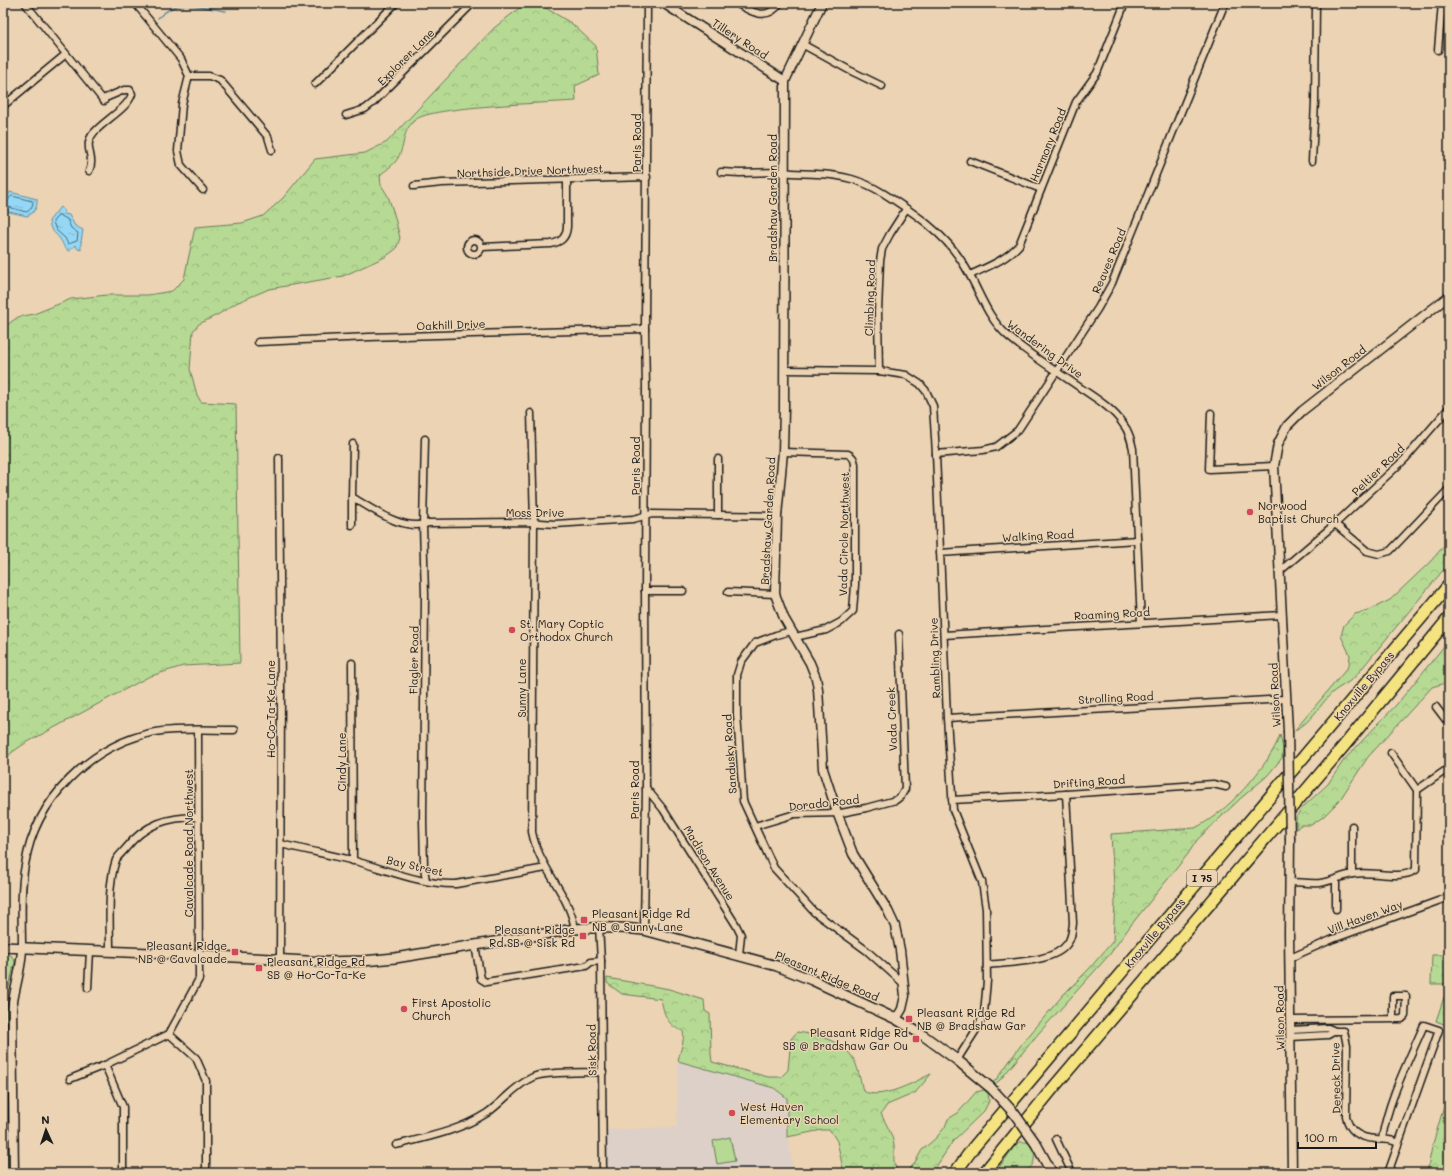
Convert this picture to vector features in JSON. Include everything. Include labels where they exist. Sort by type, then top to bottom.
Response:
[{"type":"highway","name":"Knoxville Bypass","points":[[955,1173],[973,1148],[1449,584]]},
{"type":"highway","name":"Knoxville Bypass","points":[[984,1173],[1053,1088],[1343,746],[1449,618]]},
{"type":"main road","name":"Pleasant Ridge Road","points":[[3,947],[200,955],[324,962],[363,961],[395,958],[599,926],[644,930],[777,966],[812,980],[896,1019],[924,1036],[957,1060],[991,1088],[1014,1113],[1036,1144],[1052,1173]]},
{"type":"street","points":[[25,3],[104,100],[124,90],[130,90],[132,94],[128,102],[92,136],[89,146],[92,165],[89,171]]},
{"type":"street","points":[[135,3],[181,59],[189,76],[182,104],[178,152],[182,165],[203,190]]},
{"type":"street","points":[[315,84],[396,3]]},
{"type":"street","name":"Explorer Lane","points":[[346,115],[365,109],[374,102],[473,3]]},
{"type":"street","name":"Paris Road","points":[[644,930],[646,788],[645,329],[647,3]]},
{"type":"street","points":[[736,3],[751,12],[763,15],[777,7],[780,3]]},
{"type":"street","name":"Bradshaw Garden Road","points":[[822,3],[784,80],[783,452],[777,516],[775,594],[784,618],[810,663],[816,678],[823,769],[837,812],[853,854],[882,901],[895,926],[905,996],[902,1009],[896,1019]]},
{"type":"street","name":"Harmony Road","points":[[970,275],[1004,258],[1019,245],[1076,102],[1097,73],[1125,3]]},
{"type":"street","name":"Reaves Road","points":[[936,454],[983,450],[996,447],[1007,440],[1018,430],[1098,308],[1112,283],[1224,3]]},
{"type":"street","points":[[1312,161],[1315,102],[1316,3]]},
{"type":"street","points":[[1438,50],[1442,3]]},
{"type":"street","name":"Tillery Road","points":[[666,4],[784,80]]},
{"type":"street","points":[[802,44],[848,70],[882,86]]},
{"type":"street","points":[[3,106],[66,54]]},
{"type":"street","points":[[189,76],[209,76],[220,80],[268,137],[272,150]]},
{"type":"street","points":[[970,161],[1041,189]]},
{"type":"street","name":"Wandering Drive","points":[[721,172],[784,172],[791,174],[820,174],[850,178],[864,182],[906,209],[944,239],[955,252],[970,275],[986,310],[999,328],[1019,345],[1107,406],[1119,418],[1128,432],[1133,449],[1141,623]]},
{"type":"street","name":"Northside Drive Northwest","points":[[414,186],[647,177]]},
{"type":"street","points":[[482,247],[551,244],[563,239],[566,234],[567,227],[567,180]]},
{"type":"street","name":"Climbing Road","points":[[879,371],[878,312],[880,261],[882,249],[906,209]]},
{"type":"street","name":"Wilson Road","points":[[1292,1173],[1288,731],[1274,466],[1278,444],[1287,426],[1302,411],[1449,296]]},
{"type":"street","name":"Oakhill Drive","points":[[258,342],[369,337],[645,329]]},
{"type":"street","name":"Rambling Drive","points":[[784,370],[879,371],[906,376],[920,384],[926,391],[933,406],[947,718],[953,810],[982,882],[986,909],[987,965],[984,1013],[978,1027],[957,1060]]},
{"type":"street","name":"Peltier Road","points":[[1280,572],[1406,459],[1449,408]]},
{"type":"street","name":"Sunny Lane","points":[[531,413],[534,522],[532,832],[534,844],[570,910],[574,929]]},
{"type":"street","points":[[1211,413],[1209,469],[1274,466]]},
{"type":"street","name":"Flagler Road","points":[[424,439],[423,525],[425,596],[423,820],[424,867],[426,882]]},
{"type":"street","points":[[352,525],[353,444]]},
{"type":"street","name":"Vada Circle Northwest","points":[[783,452],[842,453],[852,456],[854,459],[855,578],[853,610]]},
{"type":"street","name":"Ho-Co-Ta-Ke Lane","points":[[280,458],[280,960]]},
{"type":"street","points":[[718,459],[718,514]]},
{"type":"street","points":[[1335,524],[1367,551],[1379,554],[1390,551],[1449,489]]},
{"type":"street","name":"Moss Drive","points":[[352,497],[392,519],[407,524],[423,525],[429,523],[534,522],[555,524],[603,522],[646,517],[652,514],[777,516]]},
{"type":"street","name":"Walking Road","points":[[940,553],[1137,540]]},
{"type":"street","points":[[645,591],[683,591]]},
{"type":"street","points":[[728,592],[775,594]]},
{"type":"street","name":"Sandusky Road","points":[[853,610],[841,622],[826,630],[776,635],[755,643],[741,662],[737,675],[736,714],[743,801],[774,868],[814,912],[866,950],[904,985]]},
{"type":"street","name":"Roaming Road","points":[[944,635],[1282,615]]},
{"type":"street","name":"Vada Creek","points":[[896,800],[901,796],[904,789],[899,634]]},
{"type":"street","name":"Cindy Lane","points":[[352,663],[353,861]]},
{"type":"street","name":"Strolling Road","points":[[947,718],[1286,699]]},
{"type":"street","points":[[1436,707],[1449,724]]},
{"type":"street","points":[[14,1173],[12,1009],[13,997],[21,968],[22,897],[25,864],[40,818],[58,791],[75,773],[96,756],[120,743],[155,732],[174,730],[234,730]]},
{"type":"street","name":"Cavalcade Road Northwest","points":[[169,1034],[199,979],[198,730]]},
{"type":"street","points":[[1290,882],[1320,883],[1352,874],[1410,874],[1416,870],[1417,790],[1391,752]]},
{"type":"street","points":[[1417,790],[1449,768]]},
{"type":"street","name":"Drifting Road","points":[[952,800],[1213,784],[1226,787]]},
{"type":"street","name":"Madison Avenue","points":[[646,788],[663,809],[736,925],[741,935],[739,955]]},
{"type":"street","points":[[987,965],[1050,957],[1060,952],[1068,944],[1072,935],[1073,923],[1066,794]]},
{"type":"street","name":"Dorado Road","points":[[755,826],[795,814],[841,813],[896,800]]},
{"type":"street","points":[[110,951],[111,883],[117,859],[142,831],[172,819],[198,817]]},
{"type":"street","points":[[1352,826],[1352,874]]},
{"type":"street","name":"Bay Street","points":[[281,844],[353,861],[426,882],[443,884],[456,884],[546,868]]},
{"type":"street","points":[[1336,879],[1336,909]]},
{"type":"street","name":"Vill Haven Way","points":[[1290,958],[1333,939],[1449,897]]},
{"type":"street","name":"Sisk Road","points":[[599,926],[603,1072],[603,1173]]},
{"type":"street","points":[[476,945],[481,979],[486,982],[586,966],[591,962],[601,961]]},
{"type":"street","points":[[88,988],[90,951]]},
{"type":"street","points":[[1291,1020],[1393,1019]]},
{"type":"street","points":[[1382,1139],[1384,1126],[1398,1085],[1424,1025],[1439,1030],[1388,1173]]},
{"type":"street","name":"Dereck Drive","points":[[1291,1034],[1328,1035],[1335,1031],[1344,1031],[1347,1046],[1347,1123],[1359,1136],[1363,1138],[1389,1139],[1398,1143]]},
{"type":"street","points":[[70,1079],[104,1065],[169,1034],[196,1058],[206,1081],[206,1173]]},
{"type":"street","points":[[104,1065],[123,1107],[123,1173]]},
{"type":"street","points":[[396,1145],[452,1131],[471,1123],[489,1111],[523,1083],[534,1077],[548,1074],[603,1072]]},
{"type":"street","points":[[1056,1139],[1072,1173]]},
{"type":"shaded area","name":"West Haven Elementary School","points":[[678,1061],[774,1088],[787,1098],[786,1131],[794,1173],[607,1173],[606,1130],[677,1127]]},
{"type":"green space","points":[[539,4],[571,23],[596,46],[599,75],[575,86],[576,101],[466,108],[425,115],[415,120],[408,129],[398,158],[380,175],[381,185],[388,196],[400,238],[396,249],[385,257],[343,276],[269,289],[236,303],[199,324],[193,331],[190,369],[197,395],[201,402],[236,404],[240,663],[183,666],[148,677],[24,744],[11,753],[3,763],[3,328],[18,317],[34,314],[71,299],[107,295],[148,295],[172,291],[184,279],[195,227],[242,223],[263,216],[283,198],[315,159],[365,153],[387,142],[494,28],[522,6]]},
{"type":"green space","points":[[1449,540],[1449,563],[1354,678],[1333,692],[1306,723],[1295,730],[1349,666],[1350,655],[1341,636],[1344,625],[1355,614],[1367,611],[1390,600],[1430,562]]},
{"type":"green space","points":[[1449,640],[1449,683],[1432,687],[1368,757],[1339,801],[1323,817],[1311,825],[1300,825],[1296,830],[1296,817],[1304,806],[1328,784],[1344,760],[1397,704]]},
{"type":"green space","points":[[1280,735],[1283,748],[1282,758],[1267,776],[1241,798],[1197,840],[1188,854],[1131,925],[1110,954],[1038,1034],[1000,1080],[995,1084],[992,1083],[996,1080],[1021,1045],[1063,995],[1089,969],[1113,941],[1115,903],[1111,834],[1195,828],[1216,815],[1244,789],[1267,760]]},
{"type":"green space","points":[[3,954],[11,955],[15,962],[6,998],[6,1036],[3,1043]]},
{"type":"green space","points":[[1432,955],[1447,955],[1446,984],[1431,984]]},
{"type":"green space","points":[[607,978],[669,989],[704,1000],[705,1011],[710,1014],[712,1062],[768,1077],[781,1077],[788,1070],[791,1039],[797,1032],[828,1039],[848,1052],[853,1058],[859,1073],[863,1091],[879,1094],[888,1092],[907,1086],[931,1074],[915,1093],[887,1105],[881,1114],[892,1138],[894,1146],[894,1162],[899,1173],[844,1173],[837,1141],[830,1130],[822,1130],[787,1137],[787,1098],[774,1088],[678,1061],[683,1042],[683,1031],[673,1026],[667,1019],[663,1010],[661,999],[622,994],[607,983]]},
{"type":"green space","points":[[1444,997],[1449,998],[1449,1026],[1436,1021]]},
{"type":"green space","points":[[3,1058],[7,1065],[8,1173],[3,1173]]},
{"type":"green space","points":[[1449,1089],[1449,1173],[1427,1173],[1432,1147]]},
{"type":"green space","points":[[984,1090],[988,1093],[989,1101],[984,1111],[953,1141],[932,1173],[904,1173],[914,1164],[922,1150],[936,1138],[945,1127],[948,1119],[958,1113],[976,1092]]},
{"type":"green space","points":[[730,1137],[735,1161],[717,1164],[713,1141]]},
{"type":"green space","points":[[1019,1142],[1026,1142],[1030,1144],[1034,1151],[1034,1160],[1030,1168],[1019,1172],[995,1173],[1014,1147]]},
{"type":"water","points":[[10,192],[37,199],[34,212],[27,216],[5,211],[3,209],[3,203]]},
{"type":"water","points":[[60,207],[64,210],[64,214],[69,215],[75,226],[83,230],[81,250],[75,245],[70,251],[66,249],[50,227],[49,221]]},
{"type":"waterway","points":[[158,18],[171,8],[181,5],[194,5],[226,11]]},
{"type":"place","name":"Norwood Baptist Church","points":[[1250,512]]},
{"type":"place","name":"St. Mary Coptic Orthodox Church","points":[[512,630]]},
{"type":"place","name":"Pleasant Ridge Rd NB @ Sunny Lane","points":[[584,920]]},
{"type":"place","name":"Pleasant Ridge Rd SB @ Sisk Rd","points":[[583,936]]},
{"type":"place","name":"Pleasant Ridge NB @ Cavalcade","points":[[235,952]]},
{"type":"place","name":"Pleasant Ridge Rd SB @ Ho-Co-Ta-Ke","points":[[259,968]]},
{"type":"place","name":"First Apostolic Church","points":[[404,1009]]},
{"type":"place","name":"Pleasant Ridge Rd NB @ Bradshaw Gar","points":[[909,1019]]},
{"type":"place","name":"Pleasant Ridge Rd SB @ Bradshaw Gar Ou","points":[[916,1039]]},
{"type":"place","name":"West Haven Elementary School","points":[[732,1113]]}]
